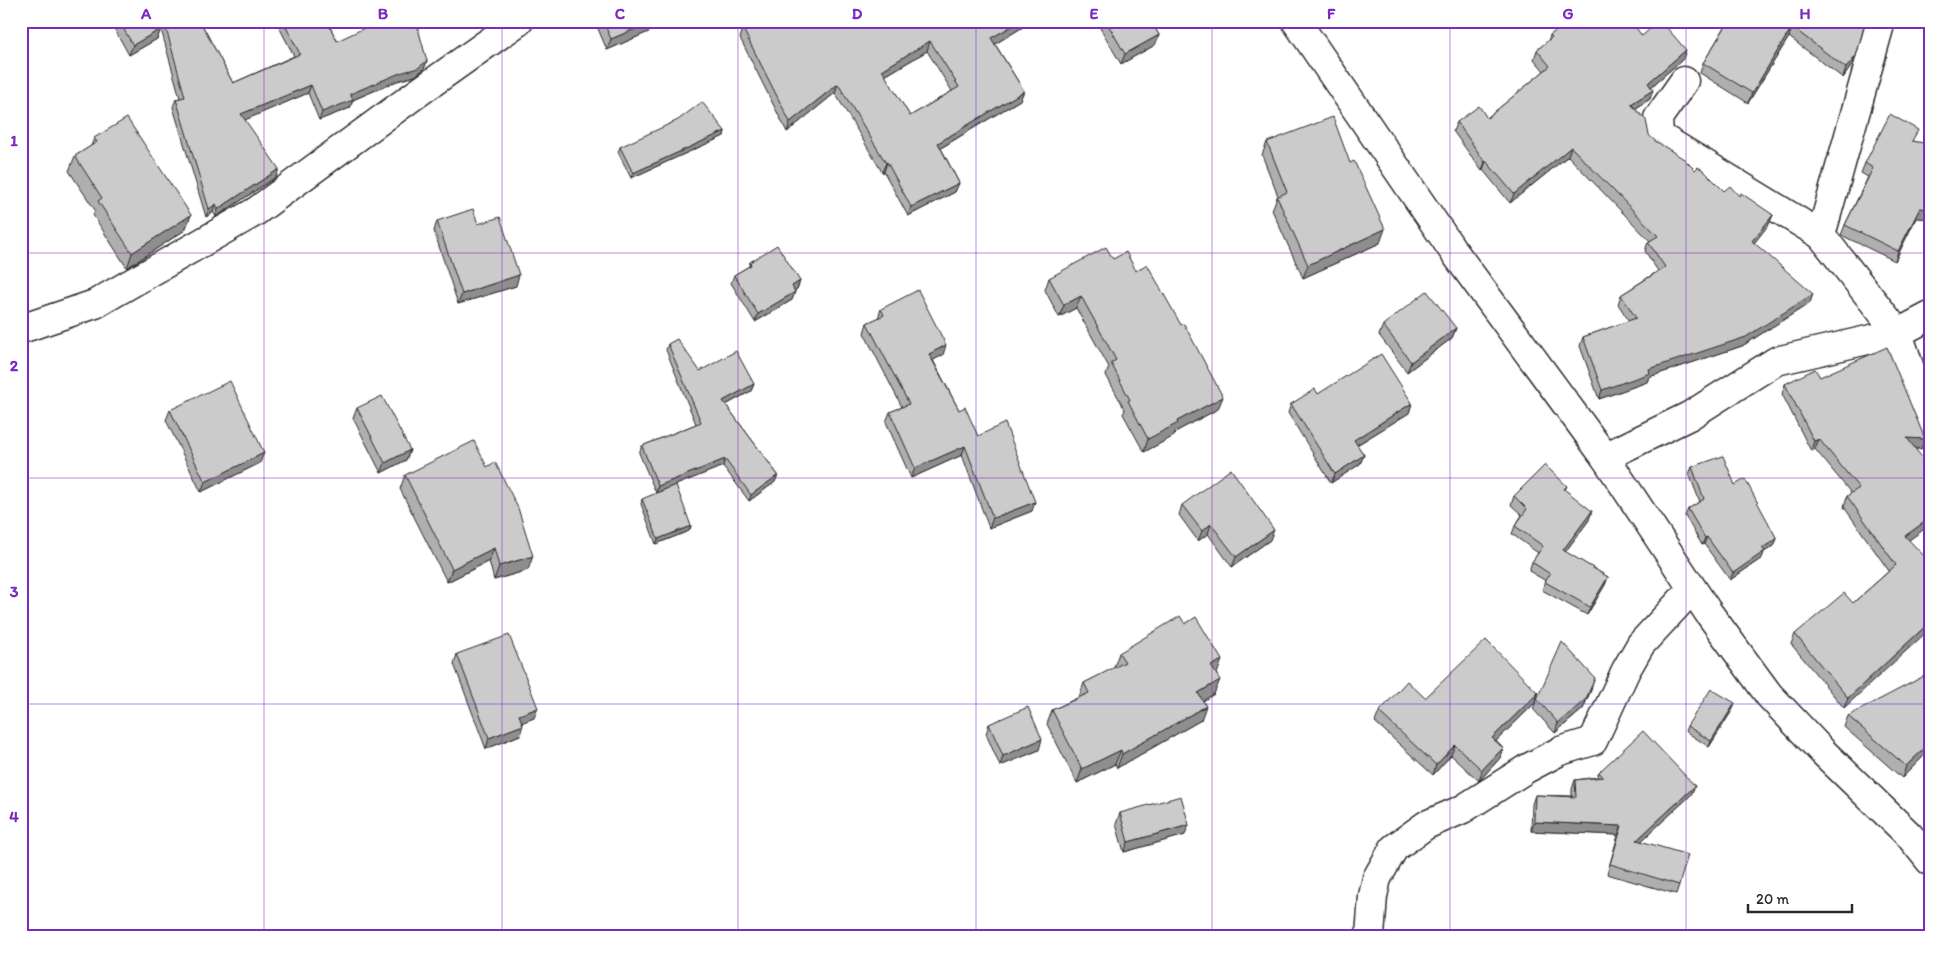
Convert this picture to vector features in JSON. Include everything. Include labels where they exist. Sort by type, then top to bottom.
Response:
[{"type":"street","points":[[21,329],[95,304],[255,212],[519,21]]},
{"type":"street","points":[[1296,21],[1452,249],[1605,457],[1692,590],[1769,695],[1823,752],[1909,835],[1930,861]]},
{"type":"street","points":[[1821,235],[1881,21]]},
{"type":"street","points":[[1684,81],[1658,118],[1659,136],[1821,235],[1898,333],[1930,429]]},
{"type":"street","points":[[1605,457],[1689,416],[1776,361],[1898,333],[1930,316]]},
{"type":"street","points":[[1370,936],[1373,896],[1377,878],[1394,848],[1426,826],[1463,809],[1526,769],[1560,751],[1593,741],[1626,670],[1641,644],[1692,590]]},
{"type":"building","points":[[119,21],[156,21],[161,29],[133,45]]},
{"type":"building","points":[[164,21],[200,21],[233,83],[300,54],[283,21],[327,21],[337,41],[379,21],[416,21],[427,61],[418,68],[400,73],[350,94],[353,100],[322,112],[311,85],[241,114],[279,169],[218,209],[216,204],[209,209],[176,99],[185,97]]},
{"type":"building","points":[[603,21],[654,21],[611,39]]},
{"type":"building","points":[[759,21],[876,21],[879,26],[886,21],[1021,21],[991,38],[1024,91],[938,143],[959,183],[911,207],[887,162],[838,84],[790,122],[743,29]],"holes":[[[930,41],[959,87],[910,116],[882,70]]]},
{"type":"building","points":[[1106,21],[1151,21],[1159,35],[1125,54]]},
{"type":"building","points":[[1569,21],[1631,21],[1642,36],[1661,21],[1686,50],[1648,83],[1653,90],[1631,104],[1646,120],[1649,135],[1654,140],[1684,159],[1695,170],[1698,167],[1703,170],[1724,191],[1730,186],[1739,196],[1741,193],[1773,215],[1752,241],[1813,294],[1746,337],[1649,369],[1650,373],[1602,390],[1583,337],[1636,318],[1621,295],[1665,267],[1648,242],[1658,236],[1571,147],[1514,194],[1485,162],[1457,122],[1479,106],[1487,118],[1550,66],[1537,50],[1552,37],[1550,35]]},
{"type":"building","points":[[1729,21],[1863,21],[1865,23],[1856,56],[1846,68],[1792,27],[1752,93],[1703,63]]},
{"type":"building","points":[[702,102],[725,131],[633,173],[620,147],[678,120]]},
{"type":"building","points":[[1890,114],[1918,130],[1912,141],[1930,144],[1930,209],[1920,208],[1898,251],[1845,225],[1873,168],[1865,163]]},
{"type":"building","points":[[1333,117],[1350,163],[1354,161],[1385,229],[1308,265],[1277,197],[1287,192],[1267,142]]},
{"type":"building","points":[[127,118],[191,215],[132,253],[98,201],[102,198],[75,156],[97,142],[94,138]]},
{"type":"building","points":[[473,209],[478,224],[500,217],[519,275],[462,294],[437,221]]},
{"type":"building","points":[[777,245],[800,281],[792,286],[795,292],[758,314],[734,275],[751,265],[750,262]]},
{"type":"building","points":[[1106,247],[1113,259],[1126,252],[1136,271],[1147,264],[1181,325],[1184,324],[1223,397],[1177,421],[1178,423],[1148,439],[1111,363],[1116,360],[1081,296],[1064,305],[1049,278]]},
{"type":"building","points":[[918,290],[946,345],[929,354],[959,410],[965,407],[978,436],[1005,423],[1035,502],[993,518],[965,446],[915,468],[890,412],[909,404],[867,323],[884,315],[881,309]]},
{"type":"building","points":[[1427,291],[1456,328],[1411,362],[1383,325]]},
{"type":"building","points":[[677,339],[700,371],[736,351],[754,384],[723,401],[778,475],[751,495],[725,459],[658,486],[642,446],[701,422],[668,344]]},
{"type":"building","points":[[1887,347],[1925,439],[1907,438],[1930,468],[1930,518],[1905,536],[1930,562],[1930,622],[1848,698],[1795,634],[1844,593],[1853,603],[1896,565],[1847,496],[1859,488],[1819,439],[1814,441],[1785,384],[1815,369],[1820,377]]},
{"type":"building","points":[[1381,354],[1412,403],[1354,440],[1364,455],[1335,474],[1291,404],[1315,389],[1318,394]]},
{"type":"building","points":[[230,381],[264,453],[205,482],[170,410]]},
{"type":"building","points":[[382,396],[410,450],[385,463],[357,408]]},
{"type":"building","points":[[474,441],[487,467],[495,462],[518,508],[533,556],[499,566],[494,548],[452,569],[405,475]]},
{"type":"building","points":[[1723,456],[1735,485],[1745,479],[1777,539],[1762,548],[1765,551],[1733,573],[1707,537],[1705,538],[1688,509],[1704,499],[1692,467]]},
{"type":"building","points":[[1545,465],[1567,486],[1564,489],[1592,511],[1563,550],[1608,577],[1590,607],[1545,582],[1550,574],[1532,562],[1543,546],[1515,526],[1527,509],[1514,496]]},
{"type":"building","points":[[1231,469],[1274,530],[1236,557],[1211,524],[1202,531],[1182,505]]},
{"type":"building","points":[[676,485],[691,526],[658,539],[642,499]]},
{"type":"building","points":[[1180,616],[1185,624],[1196,617],[1222,660],[1211,666],[1220,680],[1198,693],[1206,706],[1122,754],[1121,750],[1082,769],[1052,710],[1089,693],[1084,683],[1125,662],[1119,653]]},
{"type":"building","points":[[509,635],[538,708],[519,715],[523,725],[489,738],[457,654]]},
{"type":"building","points":[[1486,640],[1538,693],[1492,738],[1503,748],[1482,770],[1455,745],[1436,765],[1379,712],[1407,681],[1425,698]]},
{"type":"building","points":[[1562,642],[1595,678],[1586,699],[1558,723],[1537,699]]},
{"type":"building","points":[[1930,673],[1930,743],[1906,766],[1848,716]]},
{"type":"building","points":[[1711,689],[1735,703],[1711,741],[1687,726]]},
{"type":"building","points":[[1028,707],[1042,739],[1003,756],[989,724]]},
{"type":"building","points":[[1643,731],[1695,786],[1637,840],[1688,855],[1679,885],[1610,864],[1622,826],[1534,822],[1535,795],[1576,797],[1575,780],[1603,777],[1599,772]]},
{"type":"building","points":[[1181,796],[1189,825],[1128,842],[1120,813]]}]
